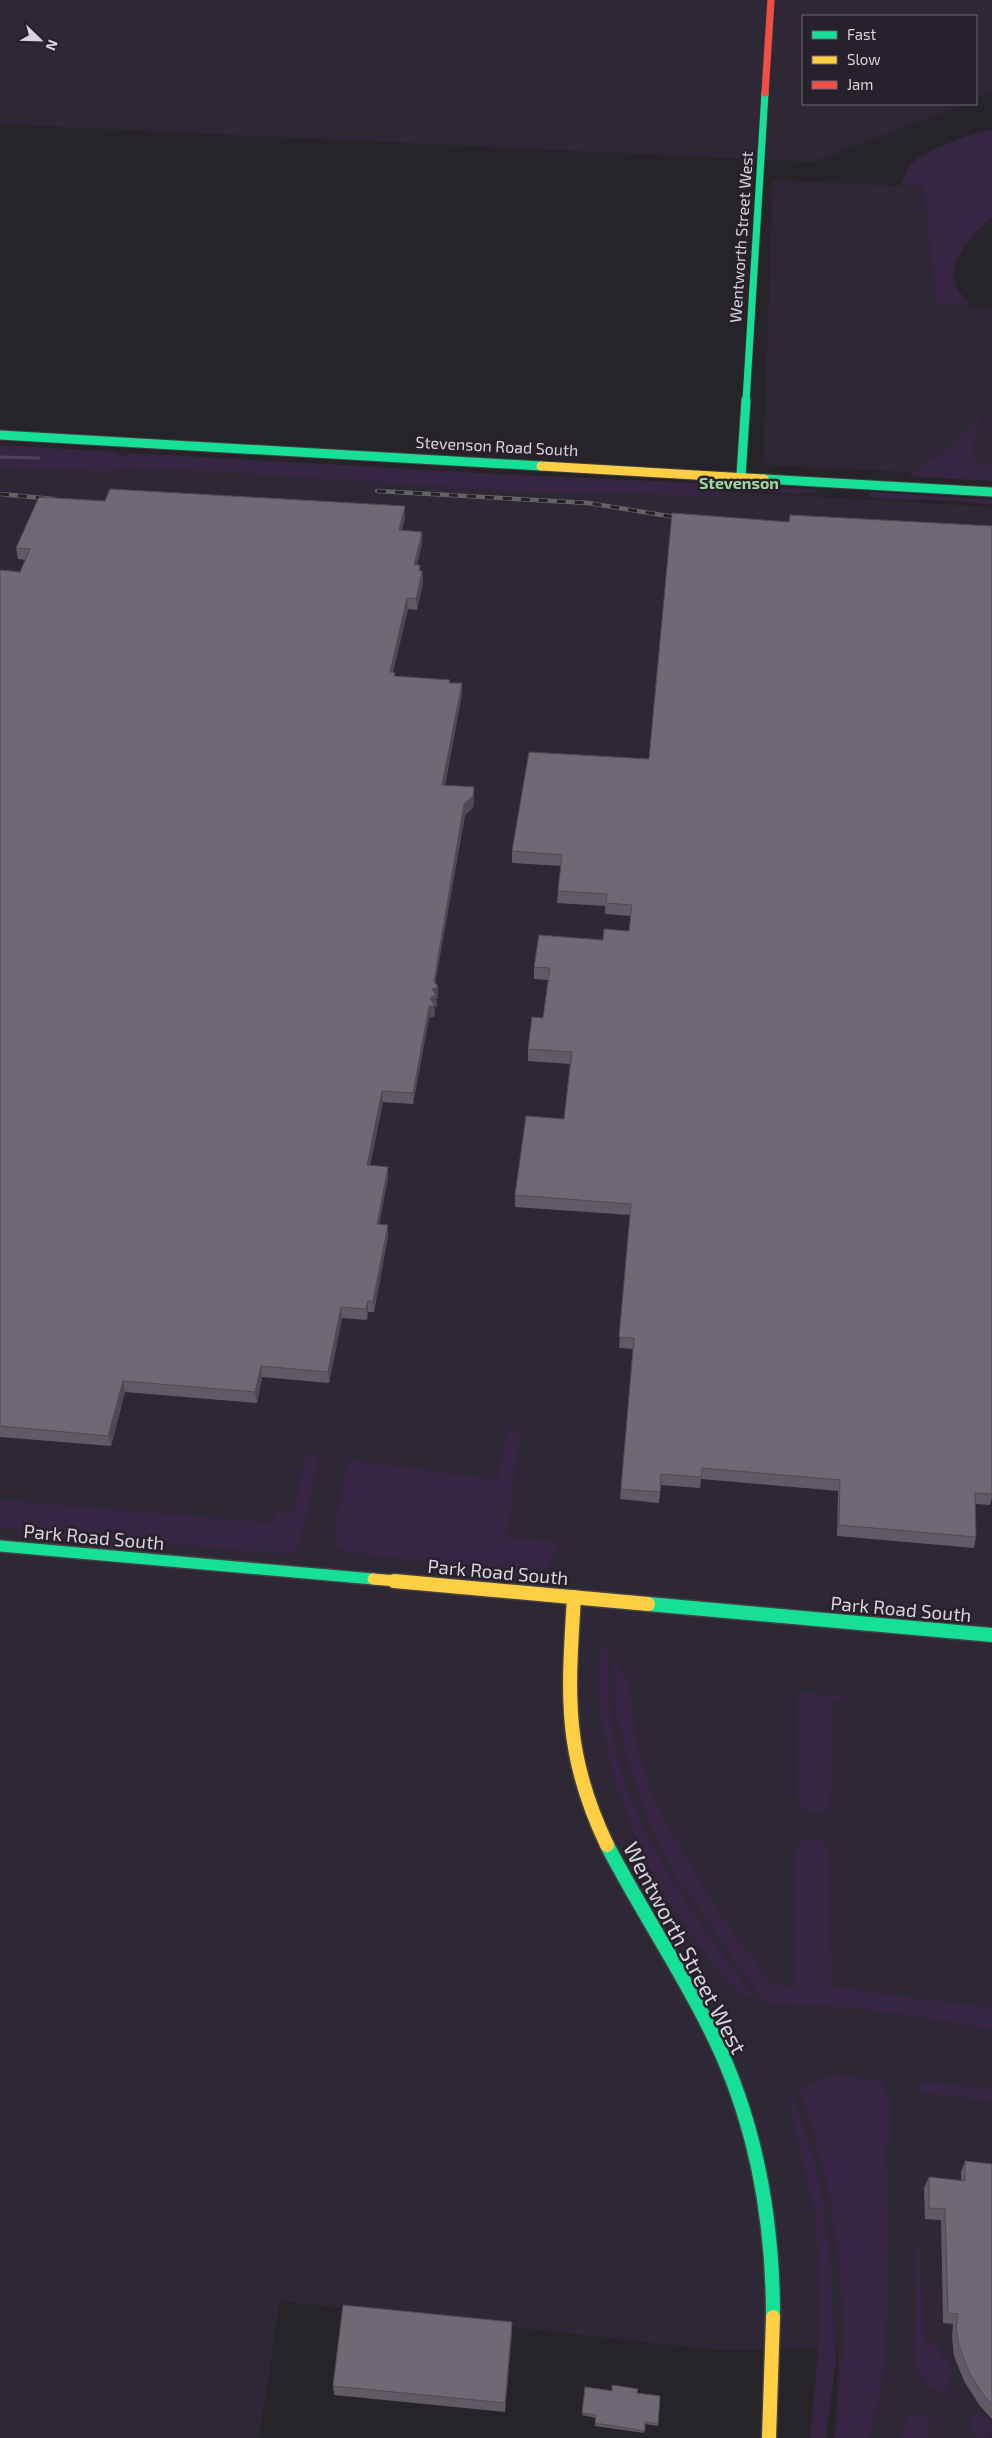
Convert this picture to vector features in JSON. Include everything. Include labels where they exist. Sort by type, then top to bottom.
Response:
[{"type":"main road","name":"Wentworth Street West","points":[[741,476],[771,0]]},
{"type":"main road","name":"Stevenson Road South","points":[[0,435],[741,476],[992,492]]},
{"type":"main road","name":"Park Road South","points":[[0,1546],[992,1635]]},
{"type":"main road","name":"Wentworth Street West","points":[[574,1597],[569,1710],[577,1767],[603,1838],[637,1903],[683,1978],[720,2047],[750,2129],[761,2171],[768,2208],[774,2288],[769,2438]]},
{"type":"shaded area","points":[[0,0],[992,0],[992,93],[977,99],[977,15],[802,15],[802,105],[961,105],[813,162],[0,124]]},
{"type":"shaded area","points":[[992,129],[992,217],[965,246],[954,268],[954,279],[959,291],[969,302],[970,306],[939,303],[936,297],[923,187],[901,185],[909,167],[924,155],[972,134]]},
{"type":"shaded area","points":[[773,180],[923,187],[940,303],[992,308],[992,476],[763,465]]},
{"type":"shaded area","points":[[979,415],[973,456],[975,462],[992,466],[992,481],[907,476],[955,443]]},
{"type":"shaded area","points":[[0,445],[117,452],[122,457],[131,453],[497,474],[697,483],[718,488],[720,497],[627,493],[528,492],[213,471],[128,468],[129,464],[122,469],[110,471],[0,467]]},
{"type":"shaded area","points":[[0,450],[992,507],[992,2438],[835,2438],[838,2349],[716,2350],[280,2301],[259,2438],[0,2438]]},
{"type":"shaded area","points":[[759,487],[823,490],[799,494],[748,491]]},
{"type":"shaded area","points":[[872,492],[992,500],[992,505],[960,501],[872,498],[869,495]]},
{"type":"shaded area","points":[[507,1429],[520,1432],[507,1537],[556,1542],[556,1554],[545,1568],[526,1575],[507,1576],[424,1561],[346,1552],[338,1547],[333,1537],[348,1460],[498,1480]]},
{"type":"shaded area","points":[[305,1453],[313,1454],[319,1460],[299,1547],[290,1553],[279,1554],[0,1528],[0,1500],[272,1523],[275,1511],[294,1512]]},
{"type":"shaded area","points":[[601,1645],[608,1650],[609,1700],[616,1749],[625,1783],[638,1816],[653,1848],[690,1908],[752,1995],[743,1997],[712,1963],[683,1924],[657,1881],[635,1835],[617,1787],[605,1739],[599,1691]]},
{"type":"shaded area","points":[[613,1660],[628,1679],[638,1747],[650,1790],[664,1820],[724,1921],[771,1984],[795,1987],[795,1851],[802,1840],[820,1839],[829,1850],[831,1987],[992,2008],[992,2030],[879,2011],[765,2003],[677,1878],[650,1826],[625,1754],[616,1711]]},
{"type":"shaded area","points":[[798,1692],[848,1697],[847,1701],[833,1700],[830,1809],[820,1813],[808,1812],[797,1802]]},
{"type":"shaded area","points":[[833,2075],[883,2081],[886,2095],[891,2098],[891,2142],[886,2145],[888,2220],[886,2353],[881,2388],[870,2438],[835,2438],[844,2336],[839,2259],[827,2182],[800,2088]]},
{"type":"shaded area","points":[[920,2082],[992,2089],[992,2101],[917,2092]]},
{"type":"shaded area","points":[[793,2093],[820,2182],[830,2258],[836,2361],[826,2438],[810,2438],[820,2332],[819,2267],[814,2211],[789,2101]]},
{"type":"shaded area","points":[[914,2246],[920,2247],[924,2342],[938,2344],[940,2356],[946,2359],[952,2371],[949,2382],[946,2384],[951,2399],[924,2380],[915,2362]]},
{"type":"shaded area","points":[[977,2412],[984,2414],[991,2422],[992,2430],[986,2438],[979,2438],[973,2432],[969,2420]]},
{"type":"shaded area","points":[[912,2415],[923,2415],[932,2419],[927,2429],[929,2438],[901,2438],[906,2421]]},
{"type":"building","points":[[110,489],[405,506],[399,530],[422,532],[414,565],[420,565],[419,571],[422,571],[416,599],[407,598],[390,672],[395,673],[394,676],[450,680],[449,683],[462,683],[442,785],[474,787],[473,796],[464,804],[434,981],[438,987],[432,989],[436,995],[430,998],[434,1005],[429,1007],[413,1093],[382,1091],[367,1165],[388,1167],[377,1224],[388,1225],[373,1301],[368,1301],[366,1309],[341,1307],[328,1372],[261,1366],[255,1392],[123,1381],[108,1436],[0,1426],[0,570],[20,572],[30,549],[16,548],[39,497],[105,501]]},
{"type":"building","points":[[672,513],[789,522],[790,515],[992,526],[992,1494],[975,1493],[976,1537],[839,1525],[840,1480],[702,1468],[701,1477],[661,1474],[660,1492],[621,1489],[634,1338],[619,1337],[631,1204],[515,1195],[526,1116],[564,1119],[572,1052],[528,1049],[532,1017],[543,1018],[550,968],[534,967],[539,935],[603,940],[604,929],[629,931],[632,905],[606,903],[607,894],[558,891],[562,855],[512,851],[529,752],[649,759]]},
{"type":"building","points":[[965,2161],[992,2164],[992,2404],[984,2396],[969,2372],[959,2346],[956,2327],[958,2314],[948,2313],[945,2209],[929,2208],[929,2177],[965,2181]]},
{"type":"building","points":[[343,2305],[512,2322],[505,2403],[333,2386]]},
{"type":"building","points":[[612,2385],[638,2389],[637,2393],[660,2396],[658,2424],[645,2422],[645,2431],[595,2423],[596,2415],[582,2413],[585,2387],[612,2391]]},
{"type":"waterway","points":[[0,457],[39,458]]},
{"type":"railway","points":[[377,491],[588,503],[687,519]]},
{"type":"railway","points":[[0,494],[53,499]]},
{"type":"traffic: fast","points":[[741,476],[765,93]]},
{"type":"traffic: fast","points":[[0,435],[541,466]]},
{"type":"traffic: fast","points":[[764,479],[992,492]]},
{"type":"traffic: fast","points":[[0,1546],[373,1579]]},
{"type":"traffic: fast","points":[[648,1604],[992,1635]]},
{"type":"traffic: fast","points":[[607,1845],[633,1895],[691,1992],[710,2029],[744,2113],[754,2146],[767,2213],[771,2247],[773,2317]]},
{"type":"traffic: slow","points":[[541,466],[764,479]]},
{"type":"traffic: slow","points":[[373,1579],[648,1604]]},
{"type":"traffic: slow","points":[[574,1597],[569,1681],[570,1726],[576,1761],[586,1796],[607,1845]]},
{"type":"traffic: slow","points":[[769,2438],[773,2317]]},
{"type":"traffic: jam","points":[[765,93],[771,0]]},
{"type":"district","name":"Stevenson","points":[[739,483]]}]
